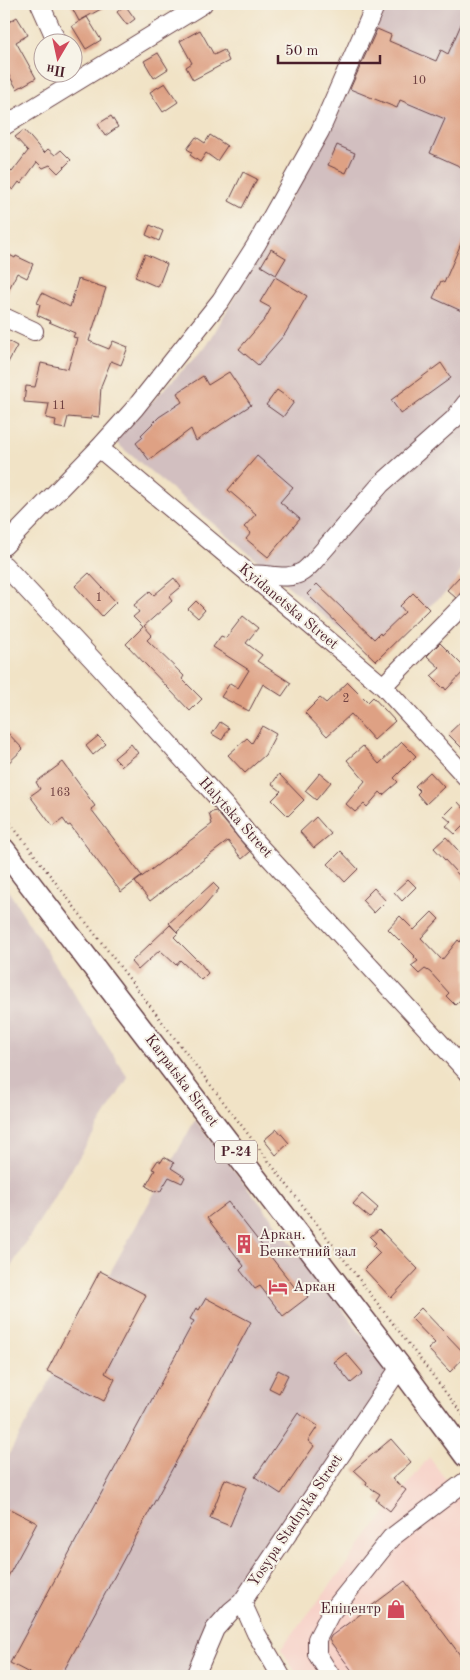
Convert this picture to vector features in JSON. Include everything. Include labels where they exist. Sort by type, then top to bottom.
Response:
[{"type":"main road","name":"Karpatska Street","points":[[4,850],[466,1456]]},
{"type":"street","points":[[40,4],[53,32]]},
{"type":"street","points":[[82,73],[203,4]]},
{"type":"street","points":[[4,546],[99,448],[146,396],[221,300],[256,245],[320,131],[376,4]]},
{"type":"street","points":[[4,126],[68,82]]},
{"type":"street","points":[[4,317],[34,332]]},
{"type":"street","points":[[249,575],[291,577],[302,572],[314,561],[381,484],[454,418],[466,404]]},
{"type":"street","name":"Kyidanetska Street","points":[[99,448],[383,686],[466,777]]},
{"type":"street","name":"Halytska Street","points":[[4,565],[94,661],[227,808],[246,832],[466,1071]]},
{"type":"street","points":[[383,686],[463,612]]},
{"type":"street","name":"Yosypa Stadnyka Street","points":[[195,1676],[215,1629],[242,1602],[400,1367]]},
{"type":"street","points":[[331,1676],[317,1654],[316,1639],[330,1614],[391,1538],[466,1481]]},
{"type":"street","points":[[242,1602],[256,1633],[281,1676]]},
{"type":"path","points":[[4,815],[466,1419]]},
{"type":"shaded area","points":[[368,4],[466,4],[466,563],[450,589],[371,655],[114,441],[208,344],[298,185]]},
{"type":"shaded area","points":[[4,884],[128,1078],[9,1270],[4,1267]]},
{"type":"shaded area","points":[[195,1120],[392,1375],[190,1676],[4,1676],[4,1463]]},
{"type":"shaded area","points":[[429,1457],[466,1507],[466,1676],[298,1676],[281,1649]]},
{"type":"building","points":[[70,4],[110,4],[79,21]]},
{"type":"building","points":[[125,5],[135,19],[127,25],[117,12]]},
{"type":"building","points":[[466,13],[466,169],[430,153],[445,119],[400,100],[397,108],[350,89],[377,29],[391,35],[389,41],[436,61],[441,50],[448,54]]},
{"type":"building","points":[[17,17],[28,35],[16,42],[32,71],[32,80],[17,89],[4,67],[4,25]]},
{"type":"building","points":[[87,17],[101,40],[86,49],[82,42],[82,32],[76,32],[72,26]]},
{"type":"building","points":[[200,30],[214,55],[224,50],[229,61],[193,80],[186,67],[192,63],[180,41]]},
{"type":"building","points":[[158,53],[168,69],[154,78],[144,61]]},
{"type":"building","points":[[165,83],[178,102],[163,112],[150,92]]},
{"type":"building","points":[[111,116],[118,127],[105,136],[98,124]]},
{"type":"building","points":[[24,130],[44,153],[48,149],[55,155],[61,150],[71,160],[58,173],[50,165],[43,168],[37,162],[21,184],[19,182],[13,190],[4,183],[4,165],[12,172],[28,151],[15,137]]},
{"type":"building","points":[[210,135],[227,146],[217,161],[206,153],[200,162],[190,155],[192,152],[187,149],[196,137],[205,143]]},
{"type":"building","points":[[337,145],[355,153],[346,173],[328,165]]},
{"type":"building","points":[[243,172],[257,179],[242,208],[229,201]]},
{"type":"building","points":[[150,225],[163,231],[159,241],[146,235]]},
{"type":"building","points":[[466,232],[466,313],[433,298],[441,281],[444,283]]},
{"type":"building","points":[[271,249],[286,258],[276,275],[261,266]]},
{"type":"building","points":[[4,252],[33,264],[27,278],[17,273],[4,299]]},
{"type":"building","points":[[145,254],[167,264],[158,287],[135,277]]},
{"type":"building","points":[[275,277],[307,296],[285,334],[258,365],[239,349],[265,319],[271,308],[260,302]]},
{"type":"building","points":[[78,279],[106,288],[89,341],[109,349],[113,341],[128,347],[121,365],[111,361],[101,386],[99,417],[91,416],[91,419],[68,417],[65,429],[55,427],[56,420],[46,418],[49,404],[24,402],[26,386],[35,387],[41,363],[68,369],[77,338],[73,337],[75,333],[37,315],[40,304],[37,303],[42,293],[70,307]]},
{"type":"building","points":[[4,339],[17,346],[4,370]]},
{"type":"building","points":[[441,363],[451,378],[401,414],[391,400]]},
{"type":"building","points":[[229,372],[251,405],[196,441],[191,429],[149,460],[136,443],[143,437],[141,435],[159,417],[182,402],[177,393],[203,376],[208,385]]},
{"type":"building","points":[[277,390],[294,402],[283,417],[266,405]]},
{"type":"building","points":[[257,456],[293,487],[280,502],[300,519],[268,557],[246,539],[251,533],[244,527],[256,514],[228,490]]},
{"type":"building","points":[[89,573],[116,602],[102,616],[75,586]]},
{"type":"building","points":[[459,577],[466,583],[466,587],[456,598],[447,590]]},
{"type":"building","points":[[174,578],[181,587],[169,597],[172,601],[144,626],[152,635],[147,640],[184,676],[182,679],[202,699],[190,711],[126,644],[143,627],[133,617],[139,612],[134,605],[150,591],[154,595]]},
{"type":"building","points":[[317,584],[374,639],[380,633],[381,635],[405,612],[400,606],[413,593],[429,609],[376,661],[307,594]]},
{"type":"building","points":[[196,601],[205,610],[198,618],[188,609]]},
{"type":"building","points":[[243,616],[258,628],[246,643],[262,655],[257,661],[291,683],[282,696],[263,684],[249,711],[221,697],[230,683],[238,688],[249,670],[213,647],[221,636],[226,638]]},
{"type":"building","points":[[440,643],[466,669],[446,690],[431,676],[440,668],[427,656]]},
{"type":"building","points":[[348,682],[368,702],[373,697],[395,721],[374,740],[351,714],[327,736],[305,713],[320,698],[326,703]]},
{"type":"building","points":[[466,717],[466,752],[448,734]]},
{"type":"building","points":[[220,722],[229,728],[222,740],[212,734]]},
{"type":"building","points":[[262,726],[276,734],[265,755],[245,773],[228,755],[247,738],[252,743]]},
{"type":"building","points":[[4,729],[23,749],[4,767]]},
{"type":"building","points":[[98,736],[106,744],[93,755],[86,746]]},
{"type":"building","points":[[402,742],[416,756],[394,778],[398,782],[383,795],[380,792],[367,807],[364,804],[355,812],[346,804],[365,781],[347,760],[363,746],[379,764]]},
{"type":"building","points":[[131,744],[138,753],[122,766],[114,758]]},
{"type":"building","points":[[63,762],[95,806],[91,809],[142,876],[121,892],[70,825],[68,826],[63,819],[53,827],[30,796],[40,789],[36,782]]},
{"type":"building","points":[[430,772],[444,787],[426,804],[417,794],[420,791],[415,786]]},
{"type":"building","points":[[320,773],[331,782],[316,800],[305,791]]},
{"type":"building","points":[[279,774],[304,800],[288,816],[272,800],[281,791],[272,784]]},
{"type":"building","points":[[458,802],[466,811],[466,823],[455,834],[446,826],[451,822],[444,816]]},
{"type":"building","points":[[216,811],[250,852],[242,859],[228,841],[150,901],[135,882],[212,824],[209,813]]},
{"type":"building","points":[[316,817],[331,834],[314,848],[300,832]]},
{"type":"building","points":[[446,837],[466,859],[466,883],[434,848]]},
{"type":"building","points":[[341,851],[358,869],[345,882],[328,864]]},
{"type":"building","points":[[408,879],[416,887],[402,901],[394,892]]},
{"type":"building","points":[[213,883],[219,889],[203,908],[177,932],[169,923]]},
{"type":"building","points":[[374,888],[386,901],[374,913],[362,900]]},
{"type":"building","points":[[432,912],[439,919],[421,938],[442,960],[458,940],[460,942],[466,934],[466,995],[455,1005],[446,996],[449,993],[430,972],[425,969],[419,974],[411,966],[418,961],[415,956],[388,929],[400,916],[414,930]]},
{"type":"building","points":[[170,925],[178,933],[174,937],[208,973],[201,980],[180,960],[176,965],[160,950],[138,970],[131,962]]},
{"type":"building","points":[[277,1129],[289,1143],[276,1155],[264,1140]]},
{"type":"building","points":[[164,1157],[174,1163],[171,1168],[185,1177],[182,1183],[169,1177],[160,1192],[157,1190],[156,1192],[146,1186],[155,1170],[152,1169],[158,1160],[161,1162]]},
{"type":"building","points":[[362,1194],[378,1208],[370,1218],[353,1204]]},
{"type":"building","name":"Аркан. Бенкетний зал","points":[[228,1202],[296,1289],[300,1286],[308,1297],[283,1316],[260,1286],[255,1289],[240,1270],[244,1266],[207,1218]]},
{"type":"building","points":[[379,1229],[418,1269],[391,1298],[364,1269],[380,1253],[373,1246],[376,1243],[370,1237]]},
{"type":"building","points":[[100,1271],[146,1295],[105,1373],[115,1379],[104,1401],[47,1371]]},
{"type":"building","points":[[206,1298],[251,1322],[61,1676],[35,1676],[10,1663],[194,1321],[190,1319],[196,1308],[199,1310]]},
{"type":"building","points":[[421,1308],[466,1355],[450,1372],[428,1349],[435,1343],[411,1318]]},
{"type":"building","points":[[346,1353],[363,1373],[351,1383],[334,1362]]},
{"type":"building","points":[[278,1370],[288,1375],[279,1393],[269,1388]]},
{"type":"building","points":[[298,1413],[318,1426],[308,1441],[314,1446],[281,1494],[255,1477]]},
{"type":"building","points":[[391,1439],[411,1462],[392,1479],[406,1490],[390,1511],[376,1500],[380,1494],[366,1485],[367,1482],[354,1470]]},
{"type":"building","points":[[225,1479],[246,1487],[230,1526],[210,1518]]},
{"type":"building","points":[[8,1508],[37,1523],[4,1584],[4,1516]]},
{"type":"building","name":"Епіцентр","points":[[405,1581],[466,1663],[466,1676],[356,1676],[329,1640],[331,1636]]},
{"type":"place","name":"Аркан. Бенкетний зал","points":[[244,1244]]},
{"type":"place","name":"Аркан","points":[[278,1287]]},
{"type":"place","name":"Епіцентр","points":[[396,1609]]}]
